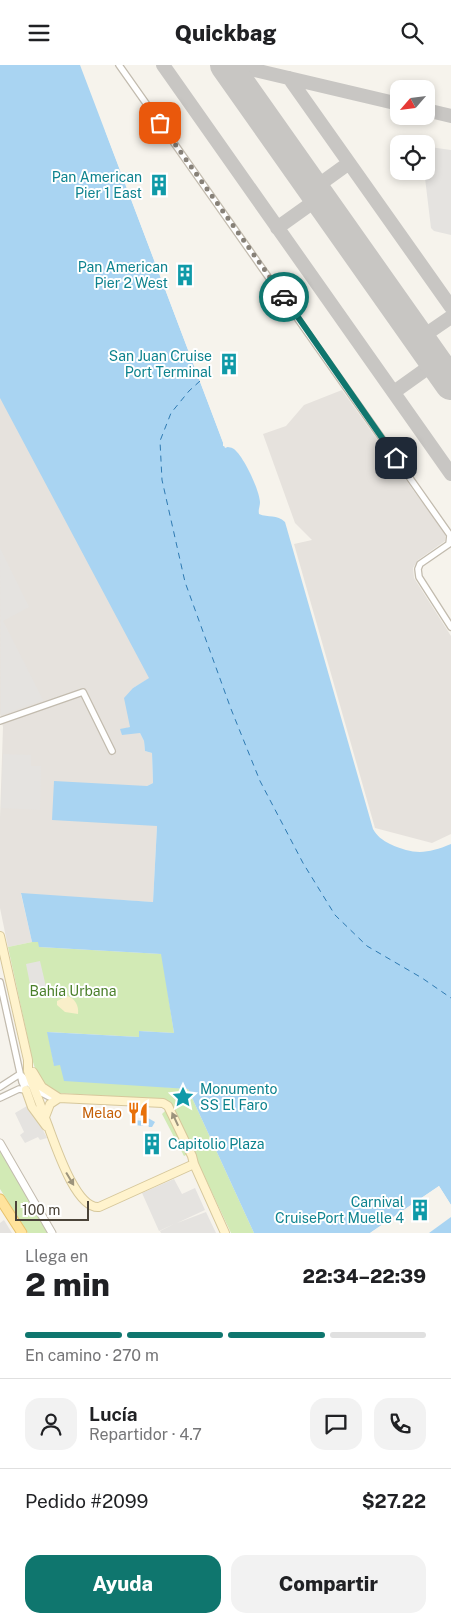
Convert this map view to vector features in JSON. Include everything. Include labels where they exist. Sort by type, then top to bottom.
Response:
[{"type":"main road","points":[[0,936],[28,1061],[38,1083],[59,1099]]},
{"type":"main road","points":[[28,1061],[32,1107],[51,1134]]},
{"type":"main road","points":[[29,1088],[45,1117],[70,1180],[82,1197],[94,1207],[194,1164]]},
{"type":"main road","points":[[45,1117],[50,1104],[59,1099],[163,1103],[168,1106],[225,1233]]},
{"type":"main road","points":[[0,1199],[22,1233]]},
{"type":"street","points":[[119,65],[450,535],[449,543],[420,564],[418,569],[419,577],[451,627]]},
{"type":"street","points":[[0,721],[83,692],[112,751]]},
{"type":"street","points":[[0,983],[20,1074],[29,1088]]},
{"type":"street","points":[[0,1087],[20,1074]]},
{"type":"street","points":[[0,1098],[20,1089],[29,1088],[59,1099]]},
{"type":"street","points":[[0,1143],[52,1233]]},
{"type":"shaded area","points":[[435,148],[451,150],[451,235],[434,231],[431,228],[425,180],[435,180]]},
{"type":"shaded area","points":[[342,390],[446,533],[445,541],[418,560],[413,568],[414,578],[451,636],[451,834],[432,843],[375,828],[294,544],[312,540],[295,523],[263,434],[286,426],[304,405]]},
{"type":"shaded area","points":[[0,394],[150,678],[133,688],[130,727],[120,730],[140,733],[144,741],[145,751],[152,753],[153,783],[147,786],[157,826],[153,902],[21,894],[32,942],[8,947],[0,908],[0,817],[3,727],[0,714]]},
{"type":"shaded area","points":[[0,548],[29,607],[3,621],[43,700],[1,715]]},
{"type":"shaded area","points":[[3,754],[31,755],[31,766],[41,766],[40,810],[1,808]]},
{"type":"shaded area","points":[[40,961],[47,991],[32,994],[26,964]]},
{"type":"shaded area","points":[[27,1106],[47,1138],[40,1140],[38,1137],[25,1143],[20,1135],[24,1132],[15,1113]]},
{"type":"shaded area","points":[[174,1179],[182,1194],[195,1188],[205,1210],[177,1223],[206,1212],[216,1233],[161,1233],[160,1231],[174,1224],[159,1231],[142,1193]]},
{"type":"shaded area","points":[[4,1220],[12,1233],[0,1233],[0,1223]]},
{"type":"green space","name":"Bahía Urbana","points":[[39,942],[39,947],[162,954],[174,1033],[139,1031],[139,1037],[48,1032],[54,1065],[165,1087],[188,1089],[254,1233],[231,1233],[170,1103],[162,1099],[58,1093],[41,1081],[33,1062],[8,947]]},
{"type":"green space","points":[[167,1109],[184,1149],[188,1154],[184,1156],[162,1114]]},
{"type":"green space","points":[[0,1149],[49,1233],[28,1233],[0,1189]]},
{"type":"sand","points":[[67,996],[76,1003],[78,1014],[65,1012],[57,1005],[57,1001]]},
{"type":"water","points":[[0,65],[80,65],[223,446],[234,449],[246,466],[259,496],[259,514],[276,517],[285,522],[373,829],[382,839],[406,850],[421,852],[435,850],[451,844],[451,1205],[439,1186],[370,1233],[254,1233],[188,1089],[64,1081],[60,1065],[54,1066],[47,1032],[139,1037],[139,1031],[174,1033],[161,954],[39,947],[38,942],[32,942],[21,893],[153,902],[157,826],[52,820],[54,781],[147,786],[153,783],[152,753],[145,751],[144,741],[140,733],[122,735],[120,729],[130,727],[124,698],[133,688],[149,678],[0,398]]},
{"type":"water","points":[[148,1118],[155,1122],[152,1127],[149,1127],[147,1123],[142,1126],[130,1124],[134,1120],[144,1121]]},
{"type":"water","points":[[451,1217],[451,1233],[429,1233]]},
{"type":"pier","points":[[107,129],[226,444],[233,445],[225,448],[105,130]]},
{"type":"pier","points":[[439,1186],[451,1207],[438,1190],[374,1233],[370,1233]]},
{"type":"ferry route","points":[[200,381],[171,413],[160,441],[162,480],[185,582],[231,709],[260,781],[303,863],[335,915],[367,946],[422,978],[451,998]]},
{"type":"taxiway","points":[[163,65],[451,474]]},
{"type":"taxiway","points":[[233,65],[390,102]]},
{"type":"taxiway","points":[[289,78],[451,307]]},
{"type":"taxiway","points":[[435,112],[451,116]]},
{"type":"taxiway","points":[[313,189],[349,163]]},
{"type":"taxiway","points":[[277,228],[319,198]]},
{"type":"taxiway","points":[[419,339],[451,317]]},
{"type":"taxiway","points":[[394,392],[436,362]]},
{"type":"runway","points":[[226,65],[451,384]]},
{"type":"way so far","points":[[160,123],[284,297]]},
{"type":"place","name":"Pan American Pier 1 East","points":[[159,185]]},
{"type":"place","name":"Pan American Pier 2 West","points":[[185,275]]},
{"type":"place","name":"San Juan Cruise Port Terminal","points":[[229,364]]},
{"type":"place","name":"Monumento SS El Faro","points":[[183,1097]]},
{"type":"place","name":"Melao","points":[[138,1113]]},
{"type":"place","name":"Capitolio Plaza","points":[[152,1144]]},
{"type":"place","name":"Carnival CruisePort Muelle 4","points":[[420,1210]]},
{"type":"route","points":[[284,297],[396,458]]}]
